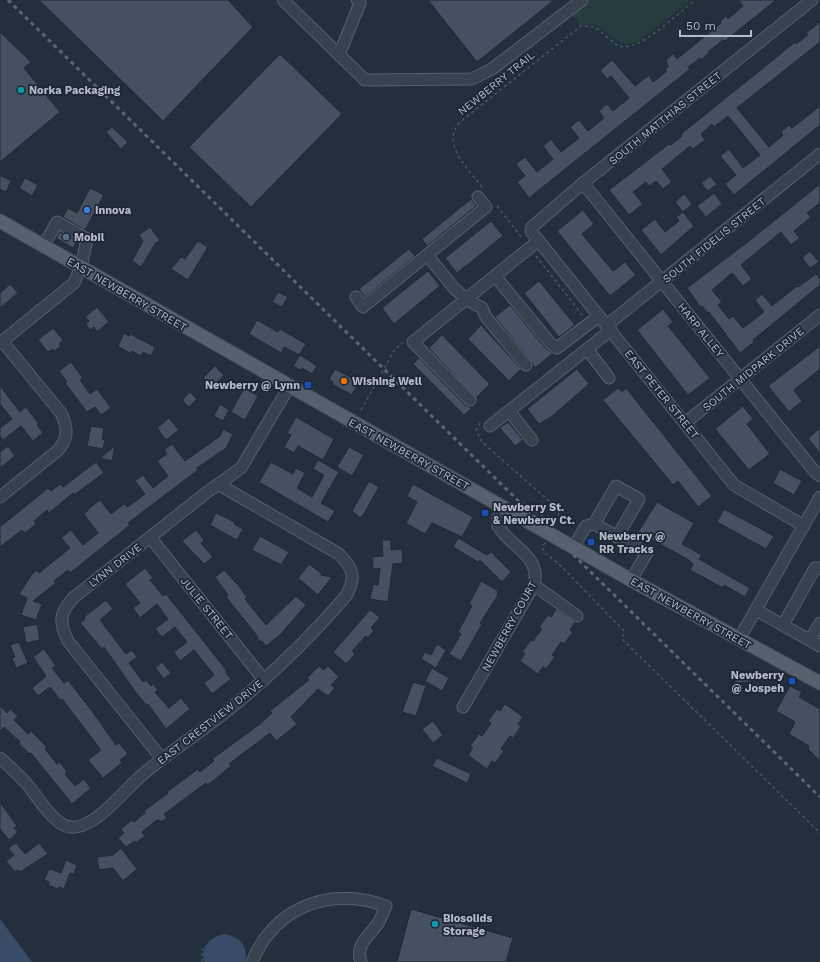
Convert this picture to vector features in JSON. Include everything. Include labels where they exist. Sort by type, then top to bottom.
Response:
[{"type":"main road","name":"EAST NEWBERRY STREET","points":[[0,221],[290,387],[574,546],[631,580],[820,683]]},
{"type":"street","points":[[283,0],[365,80],[472,79],[492,69],[582,0]]},
{"type":"street","points":[[339,55],[360,3],[358,0]]},
{"type":"street","name":"SOUTH MATTHIAS STREET","points":[[534,245],[532,227],[583,183],[812,0]]},
{"type":"street","name":"SOUTH FIDELIS STREET","points":[[490,426],[587,349],[663,281],[820,154]]},
{"type":"street","name":"HARP ALLEY","points":[[583,183],[820,476]]},
{"type":"street","points":[[356,297],[363,307],[486,207],[481,193]]},
{"type":"street","points":[[0,497],[56,452],[61,447],[66,433],[66,424],[60,413],[1,342],[74,283],[81,267],[87,239],[57,222],[44,245]]},
{"type":"street","points":[[470,400],[413,342],[534,245]]},
{"type":"street","name":"EAST PETER STREET","points":[[534,245],[600,316],[734,485],[804,526]]},
{"type":"street","points":[[427,255],[454,288],[466,299],[482,308],[486,317],[526,365]]},
{"type":"street","points":[[495,276],[550,343],[557,348],[600,316]]},
{"type":"street","name":"SOUTH MIDPARK DRIVE","points":[[685,423],[820,315]]},
{"type":"street","points":[[587,349],[608,378]]},
{"type":"street","name":"LYNN DRIVE","points":[[162,759],[68,641],[61,626],[62,617],[66,607],[73,598],[218,484],[241,468],[260,439],[290,387]]},
{"type":"street","points":[[509,411],[532,440]]},
{"type":"street","name":"EAST CRESTVIEW DRIVE","points":[[0,758],[26,783],[57,820],[70,827],[82,826],[91,822],[142,775],[210,725],[264,680],[322,623],[346,596],[352,584],[352,574],[346,561],[334,550],[218,484]]},
{"type":"street","points":[[594,524],[616,486],[639,499],[618,537]]},
{"type":"street","points":[[739,639],[820,497]]},
{"type":"street","name":"NEWBERRY COURT","points":[[463,707],[534,585],[536,576],[535,568],[498,526],[498,518],[504,507]]},
{"type":"street","points":[[574,546],[586,526],[594,524],[647,552],[631,580]]},
{"type":"street","name":"JULIE STREET","points":[[150,537],[264,680]]},
{"type":"street","points":[[783,625],[815,568],[820,568]]},
{"type":"street","points":[[534,585],[577,616]]},
{"type":"street","points":[[756,610],[815,643],[820,623]]},
{"type":"street","points":[[252,962],[266,936],[289,914],[307,905],[325,900],[345,898],[369,899],[386,906],[378,925],[364,940],[358,951],[361,962]]},
{"type":"path","name":"NEWBERRY TRAIL","points":[[481,193],[455,149],[453,132],[460,122],[581,26],[595,26],[618,46],[623,48],[635,46],[695,0]]},
{"type":"path","points":[[493,201],[534,245],[590,324]]},
{"type":"path","points":[[361,410],[395,349],[406,341]]},
{"type":"path","points":[[202,962],[202,949],[204,950]]},
{"type":"green space","points":[[587,0],[691,0],[643,38],[633,43],[625,44],[618,42],[599,27],[580,25],[572,14]]},
{"type":"water","points":[[0,919],[32,962],[0,962]]},
{"type":"water","points":[[224,934],[234,937],[242,943],[246,951],[245,962],[204,962],[203,952],[207,944],[210,940]]},
{"type":"building","points":[[39,0],[228,0],[253,27],[163,121]]},
{"type":"building","points":[[428,0],[554,0],[477,62]]},
{"type":"building","points":[[738,0],[776,0],[725,41],[723,40],[708,52],[709,53],[701,60],[700,58],[688,67],[690,69],[529,198],[517,182],[525,176],[516,164],[525,157],[537,172],[553,159],[543,146],[551,139],[561,152],[579,138],[570,127],[579,120],[588,131],[604,118],[599,111],[607,104],[613,111],[629,98],[611,76],[607,79],[600,70],[612,60],[635,86],[649,75],[653,82],[667,71],[665,69],[668,67],[666,60],[673,54],[677,59],[721,23],[720,21],[726,16],[728,19],[743,6]]},
{"type":"building","points":[[820,22],[820,42],[737,108],[769,147],[783,135],[781,132],[789,125],[792,128],[820,106],[820,125],[734,195],[725,184],[736,175],[720,156],[729,149],[743,168],[760,155],[728,116],[714,127],[712,124],[701,134],[705,140],[693,149],[690,146],[662,169],[672,182],[663,189],[656,181],[649,186],[646,182],[633,192],[643,204],[629,215],[609,190],[669,144],[671,145],[682,136],[681,134],[795,42],[796,44],[808,35],[806,33]]},
{"type":"building","name":"Norka Packaging","points":[[0,32],[31,62],[24,68],[60,112],[0,162]]},
{"type":"building","points":[[280,54],[342,114],[251,207],[189,147]]},
{"type":"building","points":[[112,127],[128,142],[121,149],[106,132]]},
{"type":"building","points":[[0,175],[11,181],[6,192],[0,189]]},
{"type":"building","points":[[710,176],[717,184],[708,191],[701,183]]},
{"type":"building","points":[[25,178],[38,185],[32,196],[19,188]]},
{"type":"building","points":[[820,184],[820,203],[807,213],[811,217],[794,231],[800,238],[791,245],[781,232],[741,265],[752,279],[743,286],[732,273],[712,290],[722,302],[718,305],[729,319],[733,316],[743,328],[764,312],[755,300],[762,294],[772,306],[797,286],[798,287],[816,274],[820,279],[820,285],[753,340],[754,342],[740,353],[709,312],[708,313],[702,306],[701,308],[687,288]]},
{"type":"building","name":"Innova","points":[[90,188],[104,195],[85,230],[63,217],[68,208],[77,213]]},
{"type":"building","points":[[714,193],[722,204],[706,217],[697,206]]},
{"type":"building","points":[[684,194],[692,204],[683,212],[675,202]]},
{"type":"building","points":[[471,199],[476,206],[427,246],[422,239]]},
{"type":"building","points":[[583,210],[594,224],[582,234],[613,271],[625,262],[636,275],[610,296],[557,231]]},
{"type":"building","points":[[683,212],[694,226],[661,255],[641,230],[655,219],[665,232],[679,221],[676,217]]},
{"type":"building","points":[[491,221],[503,236],[457,273],[445,258]]},
{"type":"building","points":[[150,227],[160,240],[155,244],[141,267],[132,261],[143,241],[139,235]]},
{"type":"building","points":[[60,232],[77,241],[73,248],[56,238]]},
{"type":"building","points":[[198,241],[208,247],[188,280],[171,269],[181,257],[185,259]]},
{"type":"building","points":[[409,249],[415,256],[365,297],[359,289]]},
{"type":"building","points":[[810,251],[819,262],[810,268],[802,258]]},
{"type":"building","points":[[428,271],[440,286],[394,324],[382,308]]},
{"type":"building","points":[[539,281],[575,325],[559,337],[524,293]]},
{"type":"building","points":[[10,284],[18,293],[0,308],[0,293]]},
{"type":"building","points":[[278,292],[288,297],[282,307],[272,302]]},
{"type":"building","points":[[510,305],[545,348],[553,353],[535,368],[495,317]]},
{"type":"building","points":[[97,307],[109,322],[97,332],[94,327],[90,330],[86,324],[89,321],[85,317]]},
{"type":"building","points":[[663,309],[673,322],[668,326],[710,378],[688,395],[637,330]]},
{"type":"building","points":[[257,320],[278,332],[280,329],[306,344],[299,355],[284,347],[281,353],[249,334]]},
{"type":"building","points":[[481,325],[521,369],[509,381],[468,339]]},
{"type":"building","points":[[53,328],[63,340],[59,344],[61,346],[55,351],[53,349],[48,352],[38,340]]},
{"type":"building","points":[[124,333],[129,336],[130,334],[155,347],[151,356],[143,352],[141,356],[132,351],[131,354],[118,346]]},
{"type":"building","points":[[442,335],[490,384],[476,398],[429,348]]},
{"type":"building","points":[[820,346],[820,369],[794,390],[802,401],[789,412],[768,386]]},
{"type":"building","points":[[300,355],[317,366],[312,374],[302,368],[300,370],[293,366]]},
{"type":"building","points":[[419,358],[465,405],[472,408],[464,415],[413,364]]},
{"type":"building","points":[[71,362],[83,378],[80,380],[90,394],[97,389],[111,408],[101,415],[95,407],[87,412],[65,383],[67,382],[59,371]]},
{"type":"building","points":[[215,366],[224,375],[215,385],[211,381],[209,384],[203,378]]},
{"type":"building","name":"Wishing Well","points":[[335,369],[359,382],[352,395],[332,384],[333,382],[329,379]]},
{"type":"building","points":[[577,369],[589,384],[551,417],[539,424],[527,409]]},
{"type":"building","points":[[0,386],[20,412],[26,407],[39,424],[37,425],[43,433],[33,441],[21,426],[3,440],[0,436],[0,428],[12,419],[0,404]]},
{"type":"building","points":[[244,388],[258,396],[245,420],[231,412]]},
{"type":"building","points":[[618,388],[622,392],[626,388],[712,496],[698,507],[678,481],[673,485],[603,400]]},
{"type":"building","points":[[190,392],[197,399],[189,407],[182,400]]},
{"type":"building","points":[[220,404],[229,410],[223,421],[214,416]]},
{"type":"building","points":[[743,406],[753,419],[747,424],[770,454],[749,470],[715,429]]},
{"type":"building","points":[[296,417],[334,439],[323,460],[298,446],[294,453],[284,447],[291,435],[287,433]]},
{"type":"building","points":[[169,418],[179,430],[166,440],[157,428]]},
{"type":"building","points":[[508,422],[523,440],[515,446],[500,428]]},
{"type":"building","points":[[91,426],[104,428],[102,439],[105,440],[103,449],[87,446]]},
{"type":"building","points":[[820,428],[820,454],[808,438]]},
{"type":"building","points":[[223,429],[233,434],[226,448],[197,468],[198,470],[128,523],[130,525],[70,573],[68,570],[54,581],[56,583],[33,601],[42,604],[36,620],[21,615],[27,598],[19,594],[32,574],[37,570],[39,573],[70,548],[61,538],[71,530],[83,545],[98,533],[84,514],[92,506],[100,500],[111,514],[124,504],[128,507],[145,494],[135,481],[143,475],[153,488],[168,476],[157,461],[167,454],[164,450],[172,444],[185,461],[220,436]]},
{"type":"building","points":[[8,446],[15,456],[0,468],[0,452]]},
{"type":"building","points":[[115,446],[112,461],[100,458]]},
{"type":"building","points":[[349,447],[364,455],[352,476],[337,467]]},
{"type":"building","points":[[318,460],[339,472],[321,503],[335,511],[328,522],[259,482],[271,462],[293,474],[296,468],[305,473],[297,488],[312,497],[324,475],[313,469]]},
{"type":"building","points":[[96,462],[104,473],[74,495],[73,493],[49,513],[47,510],[34,521],[36,524],[25,533],[22,530],[0,547],[0,527],[48,488],[51,491],[60,484],[63,487]]},
{"type":"building","points":[[780,469],[802,481],[794,495],[773,483]]},
{"type":"building","points":[[369,481],[379,487],[362,517],[359,517],[352,511]]},
{"type":"building","points":[[413,484],[473,517],[462,537],[432,523],[425,534],[406,523],[417,502],[407,496]]},
{"type":"building","points":[[657,502],[694,523],[682,544],[702,555],[699,559],[750,588],[745,597],[724,585],[723,588],[690,570],[693,564],[689,560],[638,532]]},
{"type":"building","points":[[724,509],[774,536],[766,549],[717,522]]},
{"type":"building","points":[[216,513],[235,522],[234,524],[243,529],[237,540],[210,525]]},
{"type":"building","points":[[196,530],[204,540],[201,543],[213,557],[204,564],[182,541]]},
{"type":"building","points":[[260,536],[289,552],[281,565],[252,550]]},
{"type":"building","points":[[458,538],[487,555],[491,552],[511,572],[502,582],[480,560],[478,562],[453,547]]},
{"type":"building","points":[[382,540],[391,540],[391,550],[402,549],[403,563],[393,564],[388,602],[370,599],[373,584],[378,585],[380,568],[373,569],[372,557],[383,556]]},
{"type":"building","points":[[309,564],[321,573],[321,575],[332,577],[318,595],[298,578]]},
{"type":"building","points":[[145,568],[153,578],[150,580],[163,596],[166,594],[227,671],[225,672],[231,679],[212,694],[204,683],[214,675],[194,650],[180,661],[174,652],[187,642],[175,627],[162,637],[155,629],[168,619],[157,604],[140,618],[133,608],[140,603],[125,584]]},
{"type":"building","points":[[224,570],[238,585],[247,597],[245,599],[266,625],[296,596],[306,605],[280,635],[266,646],[262,641],[258,641],[258,637],[226,597],[228,595],[215,577]]},
{"type":"building","points":[[481,581],[498,591],[498,595],[480,623],[482,624],[461,661],[449,654],[461,634],[458,632],[472,606],[469,604]]},
{"type":"building","points":[[106,600],[113,609],[100,620],[126,654],[132,650],[137,657],[129,663],[143,682],[146,680],[151,686],[153,684],[158,690],[155,692],[169,708],[181,698],[190,709],[166,729],[148,704],[146,705],[134,690],[104,647],[102,649],[80,623],[85,619],[84,617]]},
{"type":"building","points":[[556,609],[575,622],[570,630],[573,632],[564,644],[561,642],[552,655],[555,657],[546,669],[543,667],[538,674],[520,661],[525,654],[522,652],[542,629],[539,627],[548,615],[551,617]]},
{"type":"building","points":[[370,610],[380,617],[371,628],[374,630],[368,638],[366,636],[352,651],[355,654],[346,664],[333,652]]},
{"type":"building","points":[[37,624],[40,640],[26,643],[23,627]]},
{"type":"building","points":[[19,642],[28,663],[16,668],[12,658],[15,657],[10,645]]},
{"type":"building","points":[[437,644],[446,650],[436,668],[421,659],[425,652],[431,655]]},
{"type":"building","points":[[44,649],[56,666],[52,668],[64,683],[68,680],[116,745],[119,743],[128,754],[120,760],[122,763],[103,778],[88,760],[101,750],[62,699],[60,700],[50,687],[38,696],[32,688],[46,676],[33,657]]},
{"type":"building","points":[[162,662],[171,673],[164,679],[155,668]]},
{"type":"building","points":[[319,666],[323,670],[328,666],[339,677],[331,685],[335,688],[328,696],[318,689],[291,717],[297,724],[290,730],[276,741],[270,733],[229,764],[231,766],[213,781],[207,785],[206,783],[164,814],[167,818],[161,822],[157,820],[142,832],[145,836],[136,843],[135,841],[126,847],[118,838],[124,833],[121,829],[132,820],[134,822],[145,813],[144,811],[168,793],[167,792],[198,769],[200,772],[214,761],[212,759],[260,724],[272,713],[270,711],[309,680],[307,678]]},
{"type":"building","points":[[432,668],[449,678],[442,691],[425,681]]},
{"type":"building","points":[[735,674],[751,674],[751,682],[735,683]]},
{"type":"building","points":[[413,682],[426,686],[416,716],[402,712]]},
{"type":"building","points":[[790,686],[802,692],[799,697],[820,709],[820,761],[808,749],[809,746],[789,734],[795,722],[776,711]]},
{"type":"building","points":[[505,704],[523,717],[518,724],[521,726],[513,738],[510,736],[501,749],[504,751],[495,763],[492,761],[487,769],[468,755],[473,748],[470,746],[479,734],[482,736],[491,723],[488,721],[497,709],[500,711]]},
{"type":"building","points":[[0,706],[7,713],[10,709],[18,716],[14,720],[28,734],[31,731],[47,747],[45,749],[57,764],[60,762],[67,772],[65,774],[75,786],[84,779],[91,788],[72,804],[31,753],[30,754],[19,744],[20,742],[4,727],[0,731]]},
{"type":"building","points":[[433,721],[443,735],[433,743],[422,729]]},
{"type":"building","points":[[437,758],[471,774],[467,783],[432,766]]},
{"type":"building","points":[[0,802],[17,826],[14,828],[18,832],[9,840],[0,829]]},
{"type":"building","points":[[16,843],[25,854],[39,843],[48,854],[20,872],[18,870],[15,872],[6,861],[14,855],[8,848]]},
{"type":"building","points":[[121,848],[137,869],[123,881],[113,868],[99,870],[97,857],[113,855]]},
{"type":"building","points":[[66,860],[77,865],[74,874],[70,873],[64,889],[59,887],[58,889],[48,885],[49,882],[44,880],[49,869],[61,873]]},
{"type":"building","name":"Biosolids Storage","points":[[411,909],[513,938],[506,962],[397,962]]},
{"type":"railway","points":[[8,0],[820,797]]},
{"type":"place","name":"Norka Packaging","points":[[21,90]]},
{"type":"place","name":"Innova","points":[[87,210]]},
{"type":"place","name":"Mobil","points":[[66,237]]},
{"type":"place","name":"Wishing Well","points":[[344,381]]},
{"type":"place","name":"Newberry @ Lynn","points":[[308,385]]},
{"type":"place","name":"Newberry St. & Newberry Ct.","points":[[485,513]]},
{"type":"place","name":"Newberry @ RR Tracks","points":[[591,542]]},
{"type":"place","name":"Newberry @ Jospeh","points":[[792,681]]},
{"type":"place","name":"Biosolids Storage","points":[[435,924]]}]
